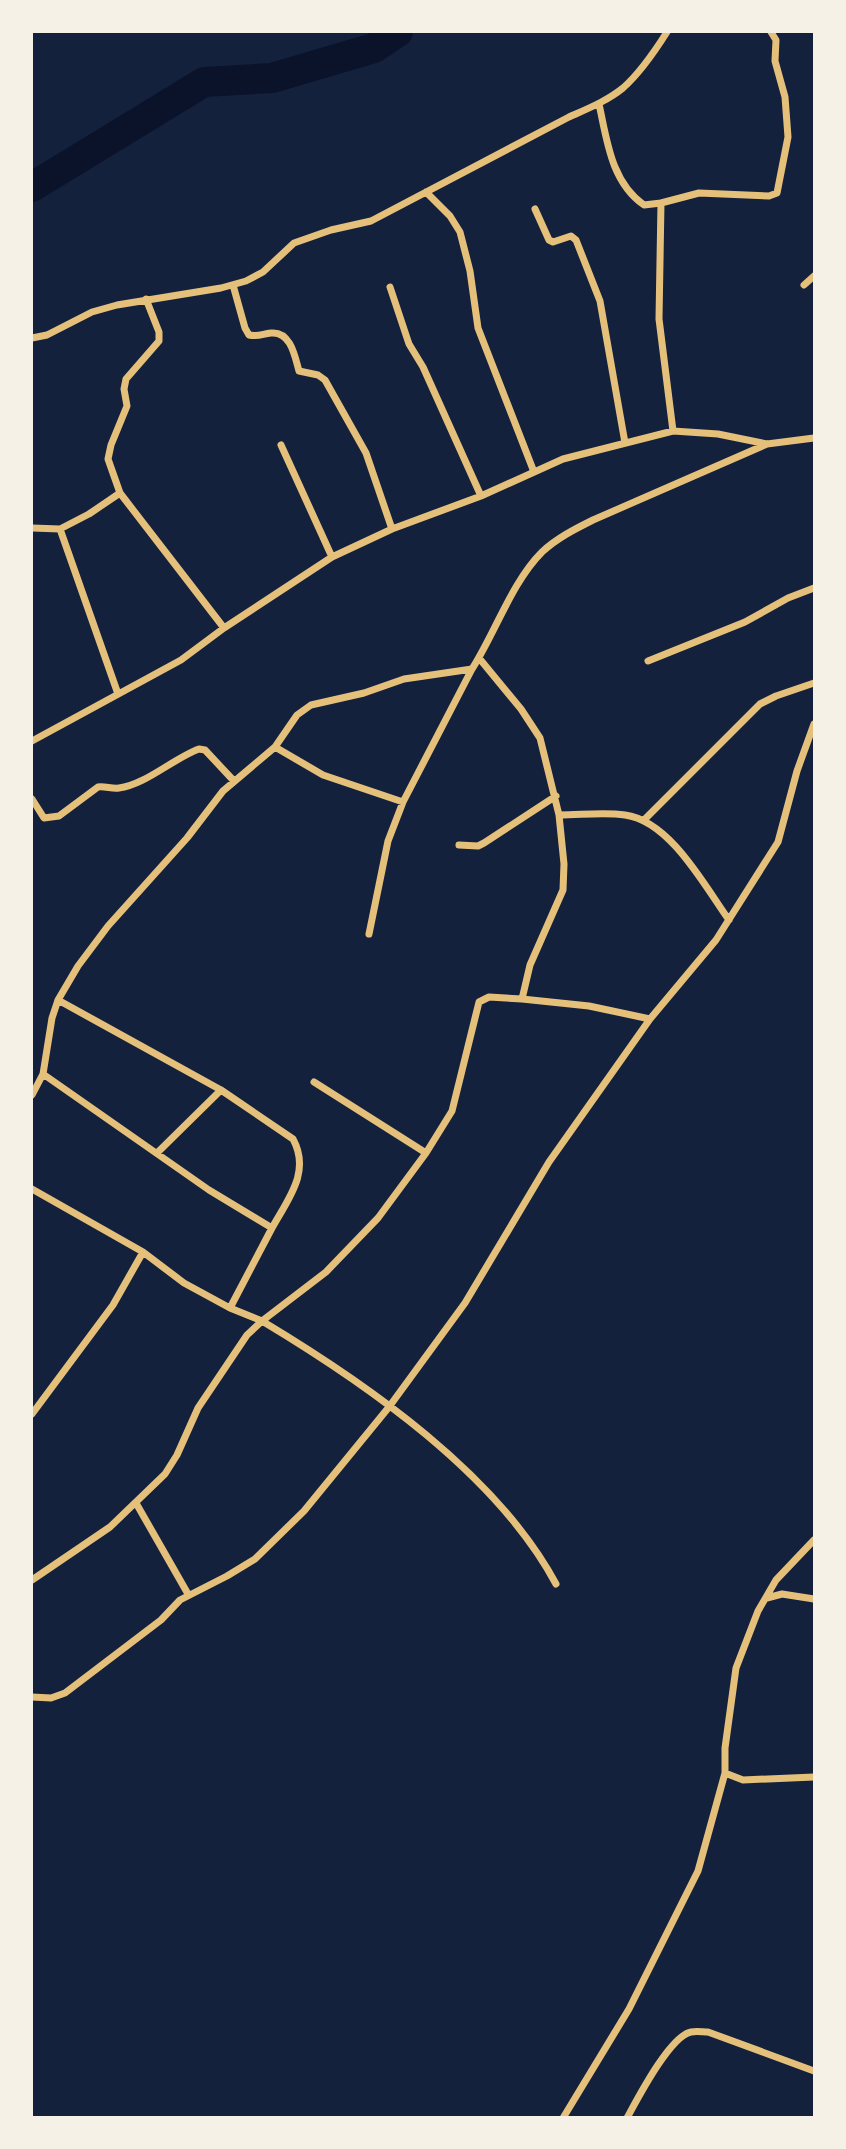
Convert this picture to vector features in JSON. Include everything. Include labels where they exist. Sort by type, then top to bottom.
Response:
[{"type":"street","points":[[32,338],[47,335],[92,312],[146,299],[233,285],[263,272],[294,243],[331,230],[371,221],[569,117],[599,104],[623,88],[667,32]]},
{"type":"street","points":[[599,104],[609,149],[621,181],[634,198],[644,205],[661,204],[699,193],[769,196],[777,193],[788,137],[785,97],[775,61],[776,40],[771,32]]},
{"type":"street","points":[[426,192],[450,216],[460,232],[471,271],[478,328],[534,472]]},
{"type":"street","points":[[661,204],[659,319],[673,431]]},
{"type":"street","points":[[535,209],[548,240],[553,242],[571,236],[576,240],[600,301],[625,443]]},
{"type":"street","points":[[804,285],[814,276]]},
{"type":"street","points":[[233,285],[245,328],[250,335],[259,337],[273,332],[285,336],[299,371],[318,375],[325,380],[366,453],[392,529]]},
{"type":"street","points":[[390,286],[409,344],[423,367],[481,496]]},
{"type":"street","points":[[146,299],[159,332],[159,341],[126,379],[124,389],[127,406],[108,459],[120,493],[224,628]]},
{"type":"street","points":[[32,741],[181,660],[224,628],[332,557],[392,529],[481,496],[564,458],[673,431],[718,434],[767,444]]},
{"type":"street","points":[[369,934],[388,841],[402,802],[525,574],[543,552],[569,532],[767,444],[814,438]]},
{"type":"street","points":[[281,445],[332,557]]},
{"type":"street","points":[[32,528],[60,529],[120,493]]},
{"type":"street","points":[[60,529],[118,694]]},
{"type":"street","points":[[648,661],[744,622],[788,598],[814,588]]},
{"type":"street","points":[[479,658],[521,709],[540,738],[559,815],[564,864],[563,890],[530,965],[522,999]]},
{"type":"street","points":[[32,1095],[43,1074],[52,1018],[58,1000],[78,966],[108,926],[187,838],[223,791],[275,747],[297,715],[311,705],[364,693],[404,679],[472,669]]},
{"type":"street","points":[[644,820],[760,704],[814,683]]},
{"type":"street","points":[[32,1697],[51,1698],[65,1693],[161,1620],[188,1594],[227,1576],[255,1559],[304,1511],[389,1407],[465,1303],[549,1162],[650,1019],[716,940],[778,842],[797,771],[814,724]]},
{"type":"street","points":[[275,747],[323,775],[402,802]]},
{"type":"street","points":[[32,799],[44,818],[59,816],[98,787],[118,789],[199,750],[205,750],[234,781]]},
{"type":"street","points":[[459,845],[478,846],[484,843],[556,796]]},
{"type":"street","points":[[559,815],[624,815],[644,820],[662,831],[729,920]]},
{"type":"street","points":[[32,1580],[110,1527],[165,1474],[177,1455],[198,1408],[247,1335],[327,1272],[378,1218],[426,1153],[452,1111],[479,1002],[489,997],[522,999],[589,1006],[650,1019]]},
{"type":"street","points":[[58,1000],[221,1090],[293,1139],[301,1161],[299,1180],[230,1308]]},
{"type":"street","points":[[43,1074],[209,1190],[272,1228]]},
{"type":"street","points":[[314,1082],[426,1153]]},
{"type":"street","points":[[157,1153],[221,1090]]},
{"type":"street","points":[[32,1189],[143,1252],[184,1283],[230,1308],[262,1321],[316,1353],[433,1438],[512,1519],[540,1554],[556,1584]]},
{"type":"street","points":[[32,1414],[113,1305],[143,1252]]},
{"type":"street","points":[[136,1503],[188,1594]]},
{"type":"street","points":[[563,2118],[629,2008],[698,1871],[725,1773],[725,1748],[736,1668],[758,1611],[776,1580],[814,1539]]},
{"type":"street","points":[[767,1598],[782,1594],[814,1599]]},
{"type":"street","points":[[725,1773],[743,1780],[814,1777]]},
{"type":"street","points":[[627,2118],[664,2056],[681,2036],[689,2032],[708,2032],[814,2071]]},
{"type":"waterway","points":[[32,187],[204,82],[272,78],[374,48],[398,32]]}]
